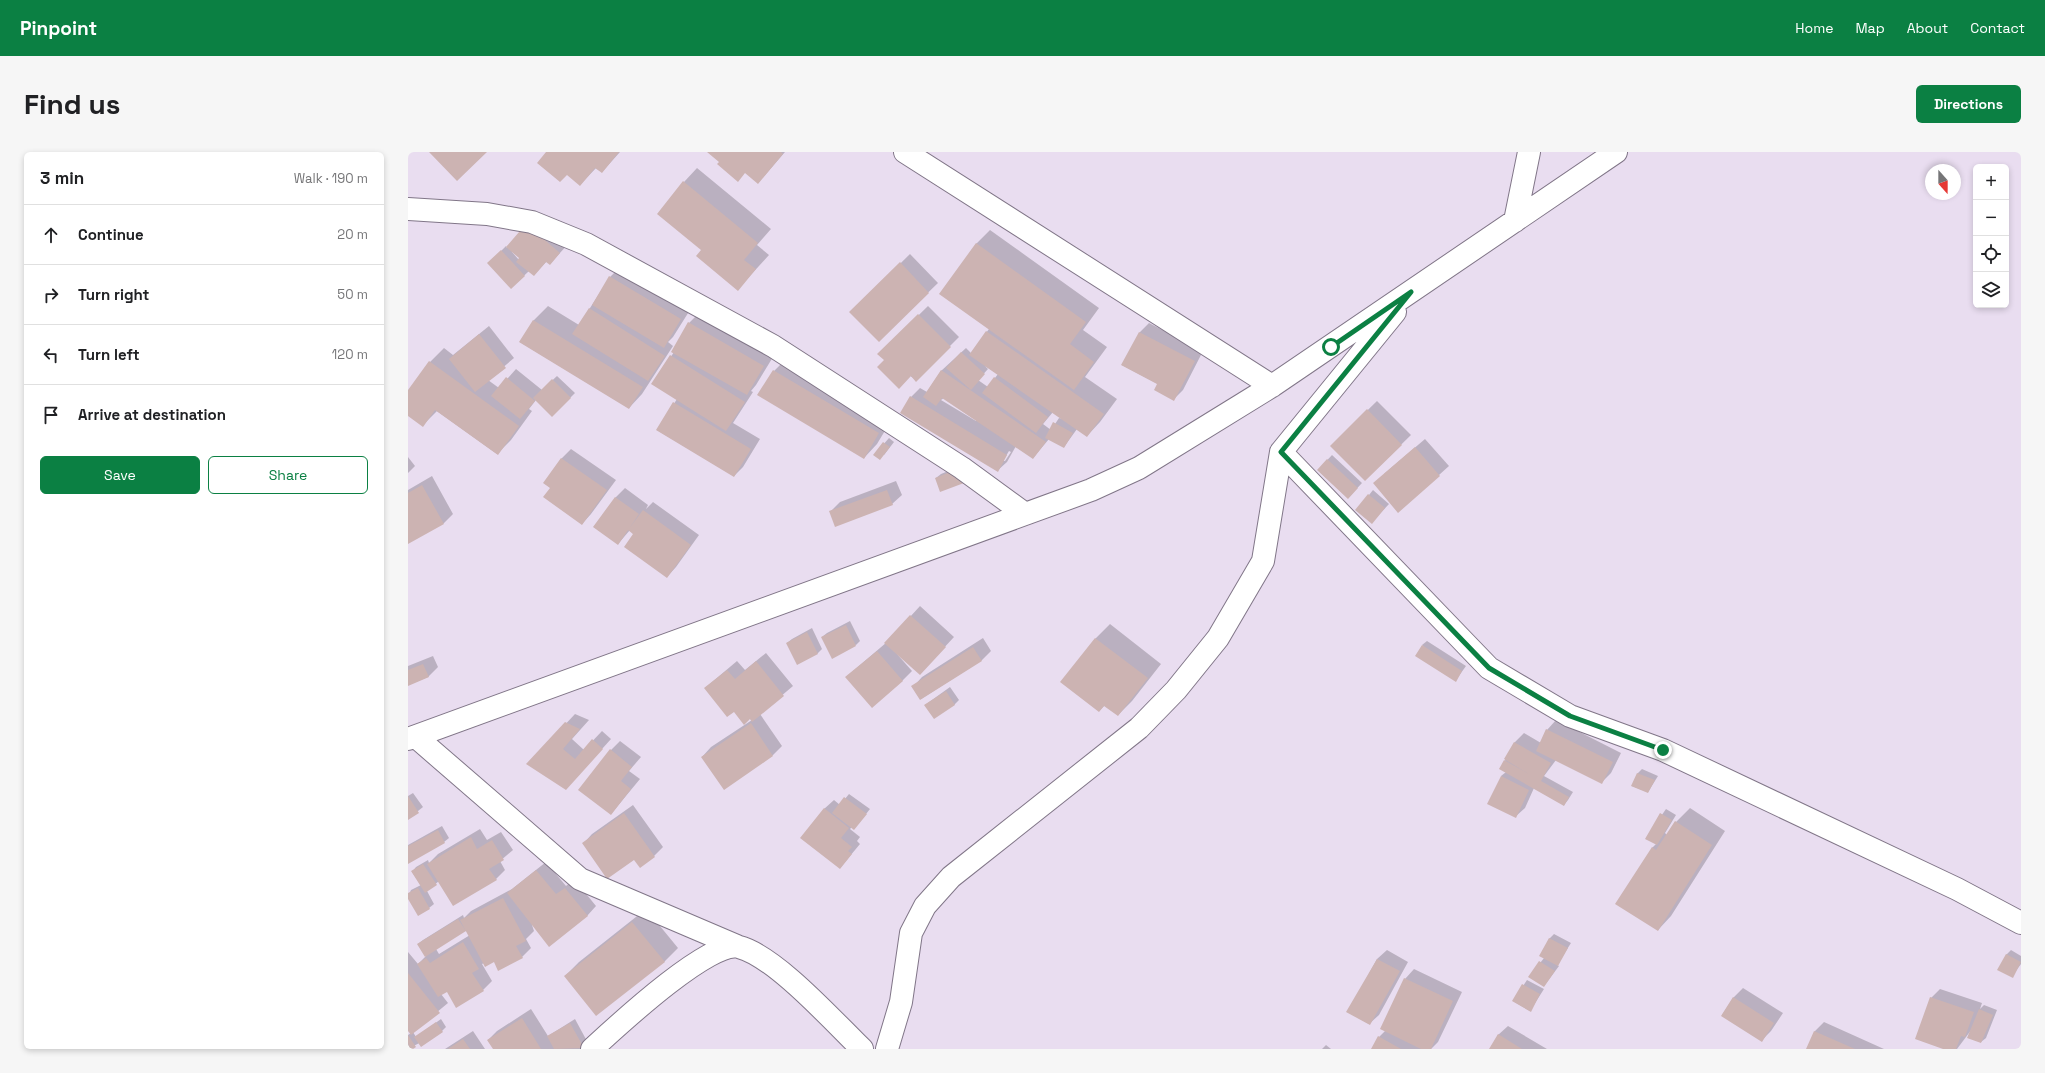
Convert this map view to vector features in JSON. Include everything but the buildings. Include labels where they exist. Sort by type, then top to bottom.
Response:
[{"type":"street","points":[[905,152],[1272,386]]},
{"type":"street","points":[[1515,221],[1529,152]]},
{"type":"street","points":[[862,1049],[797,986],[757,954],[580,879],[412,738],[1091,490],[1139,468],[1272,386],[1616,152]]},
{"type":"street","points":[[408,209],[487,214],[532,222],[586,244],[773,346],[962,468],[1025,514]]},
{"type":"street","points":[[887,1049],[901,1002],[911,933],[925,906],[951,877],[1139,728],[1176,690],[1218,638],[1263,561],[1281,452],[1411,292]]},
{"type":"street","points":[[1281,452],[1489,668],[1570,716],[1670,753],[1957,890],[2021,923]]},
{"type":"street","points":[[592,1049],[657,991],[715,951],[737,946]]},
{"type":"route","points":[[1331,347],[1411,292],[1281,452],[1489,668],[1570,716],[1663,750]]}]
